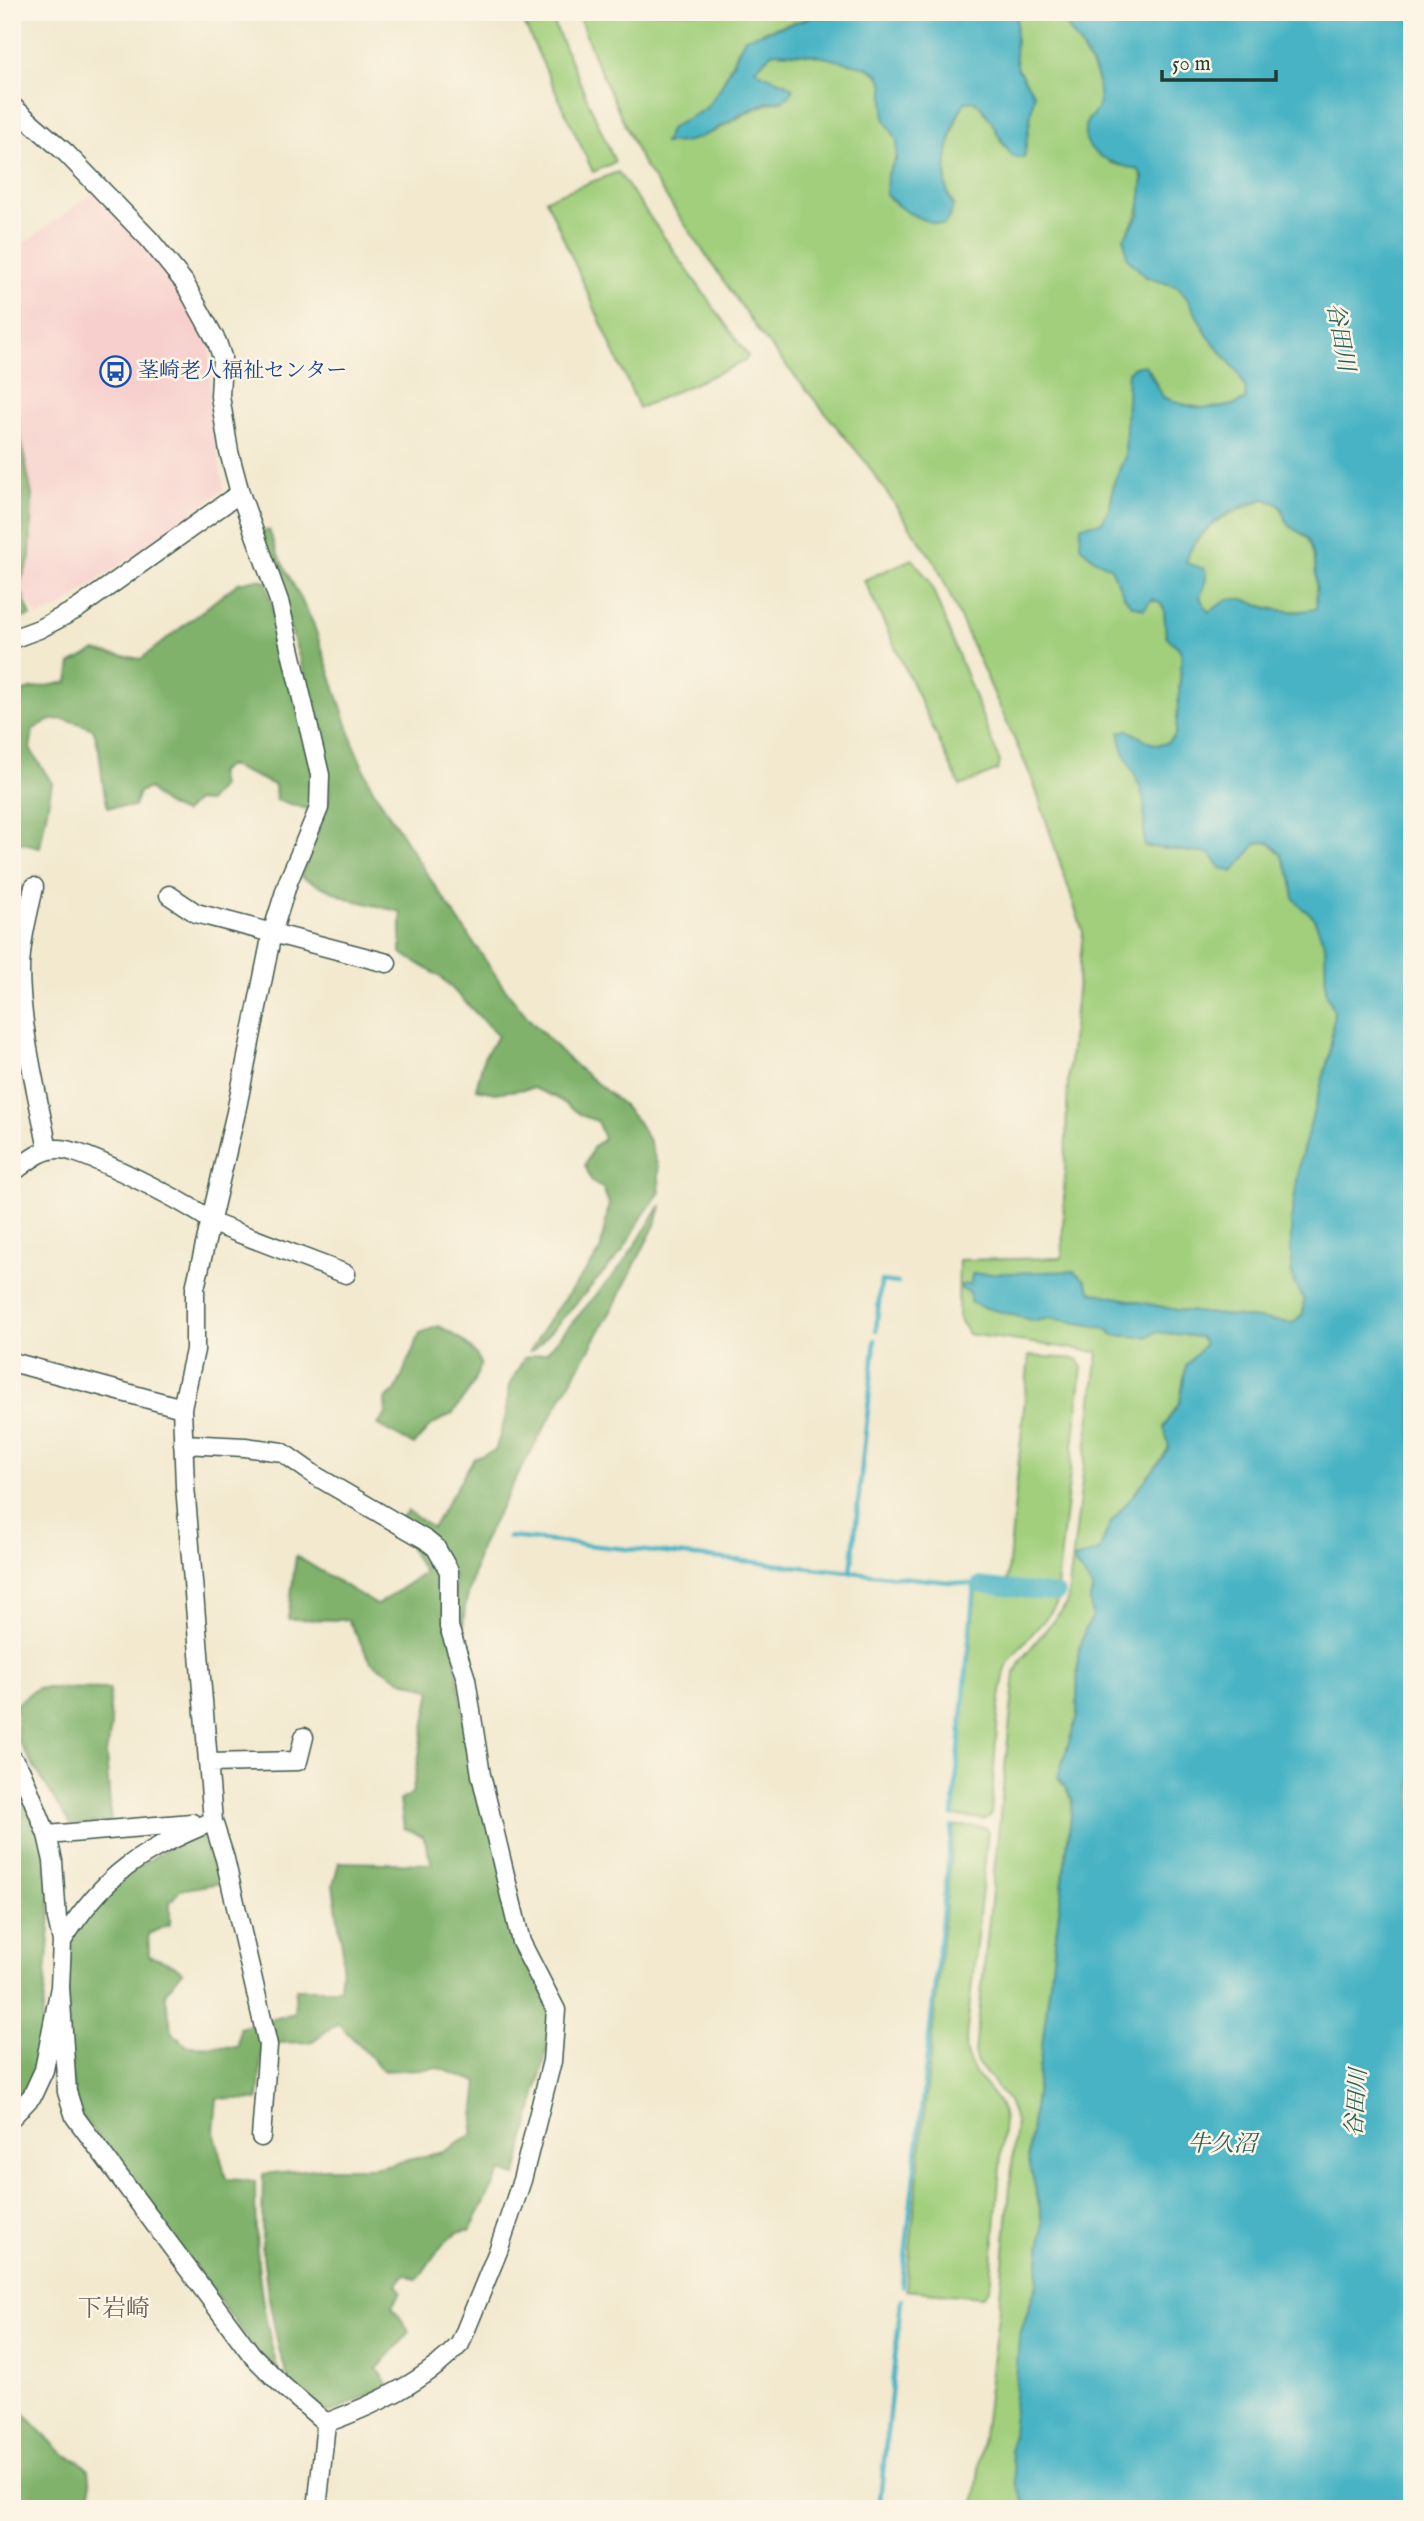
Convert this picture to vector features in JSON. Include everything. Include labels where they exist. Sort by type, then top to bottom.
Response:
[{"type":"street","points":[[12,106],[66,153],[131,220],[184,282],[222,357],[220,396],[223,425],[240,493],[279,601],[320,775],[319,808],[288,882],[271,933],[236,1112],[195,1288],[195,1350],[182,1408],[184,1486],[213,1821],[225,1859],[268,2045],[261,2137]]},
{"type":"street","points":[[12,639],[39,629],[77,609],[240,493]]},
{"type":"street","points":[[34,887],[22,945],[20,973],[27,1034],[48,1150]]},
{"type":"street","points":[[169,895],[196,913],[387,963]]},
{"type":"street","points":[[12,1173],[48,1150],[61,1149],[83,1155],[128,1175],[215,1224],[346,1274]]},
{"type":"street","points":[[12,1362],[182,1408]]},
{"type":"street","points":[[183,1444],[282,1452],[316,1476],[436,1548],[449,1571],[449,1627],[466,1679],[481,1775],[521,1942],[556,2010],[552,2061],[522,2180],[498,2250],[460,2344],[451,2354],[394,2393],[326,2423]]},
{"type":"street","points":[[209,1763],[298,1760],[304,1737]]},
{"type":"street","points":[[12,1758],[22,1773],[47,1835],[53,1861],[57,1919],[62,1941],[60,1987],[66,2092],[75,2117],[252,2355],[326,2423]]},
{"type":"street","points":[[47,1835],[213,1821]]},
{"type":"street","points":[[62,1941],[100,1889],[119,1871],[170,1839],[213,1821]]},
{"type":"street","points":[[12,2117],[32,2096],[44,2070],[60,1987]]},
{"type":"street","points":[[317,2509],[326,2423]]},
{"type":"shaded area","points":[[94,192],[166,268],[210,345],[210,411],[224,487],[63,606],[38,617],[18,585],[30,558],[32,496],[12,394],[12,348],[16,344],[16,249]]},
{"type":"green space","points":[[519,12],[549,12],[615,162],[593,172]]},
{"type":"green space","points":[[577,12],[860,12],[849,16],[813,17],[764,31],[739,48],[720,89],[705,109],[671,128],[664,143],[689,140],[707,134],[755,109],[783,101],[787,83],[767,78],[754,69],[773,52],[834,58],[865,67],[883,83],[885,116],[898,144],[887,175],[954,205],[947,191],[946,169],[956,120],[965,102],[975,101],[988,114],[1002,143],[1013,157],[1024,158],[1034,94],[1018,70],[1015,54],[1017,12],[1059,12],[1098,82],[1098,107],[1085,125],[1111,163],[1139,170],[1142,178],[1140,205],[1124,238],[1146,277],[1178,287],[1208,336],[1237,371],[1246,389],[1245,400],[1236,404],[1215,408],[1193,407],[1163,397],[1149,369],[1128,372],[1125,457],[1114,482],[1110,507],[1102,522],[1093,558],[1111,568],[1125,597],[1160,602],[1164,609],[1166,636],[1182,654],[1176,733],[1171,740],[1159,745],[1128,730],[1144,803],[1144,846],[1211,854],[1221,868],[1257,843],[1269,842],[1281,854],[1291,876],[1294,898],[1313,916],[1325,945],[1326,992],[1334,1011],[1330,1053],[1300,1161],[1291,1221],[1291,1268],[1294,1283],[1304,1300],[1303,1314],[1293,1323],[1177,1310],[1090,1292],[1084,1279],[972,1274],[971,1285],[961,1285],[970,1292],[1034,1321],[1051,1318],[1105,1328],[1113,1335],[1146,1337],[1157,1332],[1200,1337],[1206,1344],[1186,1366],[1180,1402],[1164,1427],[1169,1447],[1162,1459],[1110,1524],[1099,1551],[1075,1564],[1093,1588],[1092,1618],[1085,1630],[1078,1655],[1077,1717],[1058,1777],[1073,1800],[1028,2157],[1043,2222],[1037,2283],[1019,2338],[1024,2502],[1033,2509],[974,2509],[999,2307],[1016,2122],[1008,2101],[976,2061],[975,2053],[1015,1673],[1021,1660],[1067,1604],[1098,1352],[968,1334],[958,1316],[959,1260],[1062,1258],[1068,1080],[1083,932],[1033,781],[937,566],[865,461],[761,335],[642,162],[598,66]]},
{"type":"green space","points":[[618,172],[748,356],[745,361],[639,408],[546,199]]},
{"type":"green space","points":[[12,246],[16,249],[16,340],[12,346]]},
{"type":"green space","points":[[12,394],[32,496],[30,559],[19,585],[31,616],[12,620]]},
{"type":"green space","points":[[1264,499],[1280,506],[1289,525],[1305,536],[1311,544],[1316,572],[1316,609],[1278,610],[1243,599],[1209,612],[1200,598],[1206,579],[1185,563],[1189,548],[1217,520]]},
{"type":"green space","points":[[269,530],[277,553],[313,623],[356,751],[371,786],[503,986],[529,1019],[570,1061],[623,1105],[638,1122],[649,1141],[658,1167],[660,1192],[622,1252],[534,1350],[530,1351],[552,1315],[600,1252],[609,1204],[603,1188],[592,1182],[585,1165],[594,1146],[604,1139],[597,1121],[533,1088],[495,1093],[476,1089],[484,1057],[498,1036],[442,978],[401,953],[401,912],[349,899],[301,877],[330,793],[304,673],[261,531]]},
{"type":"green space","points":[[912,559],[929,580],[1000,762],[998,770],[960,786],[864,580]]},
{"type":"green space","points":[[258,579],[266,582],[315,783],[311,810],[276,800],[275,785],[228,765],[218,773],[221,786],[208,802],[196,801],[184,813],[160,800],[149,788],[139,792],[134,807],[108,807],[99,749],[93,729],[69,720],[48,721],[33,730],[30,749],[52,783],[40,847],[15,841],[12,856],[12,695],[68,682],[71,663],[95,651],[141,659],[238,583]]},
{"type":"green space","points":[[12,883],[22,886],[15,937],[12,937]]},
{"type":"green space","points":[[661,1205],[657,1221],[616,1302],[480,1547],[465,1607],[461,1653],[453,1629],[455,1577],[399,1519],[408,1511],[432,1528],[474,1458],[495,1451],[506,1416],[509,1386],[524,1358],[547,1352],[622,1265]]},
{"type":"green space","points":[[439,1326],[469,1347],[481,1365],[471,1388],[452,1414],[431,1425],[414,1445],[378,1425],[386,1414],[385,1400],[396,1390],[420,1333]]},
{"type":"green space","points":[[1029,1356],[1078,1359],[1082,1368],[1057,1588],[1007,1583]]},
{"type":"green space","points":[[405,1539],[419,1543],[440,1564],[474,1778],[551,2014],[547,2049],[516,2176],[501,2171],[470,2230],[454,2234],[447,2240],[417,2280],[405,2274],[397,2284],[401,2292],[392,2306],[410,2332],[377,2369],[388,2385],[331,2413],[324,2412],[290,2384],[279,2349],[262,2247],[263,2174],[324,2168],[374,2168],[443,2152],[472,2135],[478,2082],[438,2068],[384,2071],[338,2023],[311,2042],[275,2043],[270,2020],[294,2013],[296,1989],[340,1989],[343,1951],[333,1885],[339,1862],[432,1864],[423,1836],[404,1828],[400,1800],[412,1794],[431,1690],[399,1679],[371,1662],[348,1620],[288,1619],[296,1556],[377,1605],[424,1573]]},
{"type":"green space","points":[[976,1588],[1060,1597],[1010,1660],[1005,1671],[996,1734],[991,1815],[984,1819],[953,1816]]},
{"type":"green space","points":[[37,1688],[109,1689],[111,1727],[106,1754],[111,1822],[71,1825],[18,1741],[16,1704]]},
{"type":"green space","points":[[12,1769],[43,1841],[51,1915],[39,2058],[28,2087],[12,2100],[12,1977],[15,1976],[12,1966]]},
{"type":"green space","points":[[954,1826],[985,1827],[988,1830],[965,2049],[973,2070],[997,2101],[1004,2119],[990,2289],[982,2297],[906,2290]]},
{"type":"green space","points":[[187,1836],[211,1839],[225,1882],[180,1890],[170,1902],[170,1924],[148,1934],[149,1956],[174,1965],[182,1972],[165,1993],[172,2033],[187,2046],[238,2047],[239,2028],[255,2024],[262,2046],[258,2100],[217,2098],[214,2131],[226,2179],[255,2181],[260,2278],[267,2325],[279,2374],[259,2354],[82,2116],[73,2086],[67,1982],[69,1956],[75,1932],[82,1917],[107,1890]]},
{"type":"green space","points":[[12,2401],[63,2454],[79,2461],[89,2470],[93,2509],[12,2509]]},
{"type":"water","points":[[860,12],[1017,12],[1015,54],[1018,70],[1034,94],[1024,158],[1013,157],[975,101],[965,102],[950,141],[946,184],[952,212],[944,225],[912,215],[886,194],[887,175],[896,160],[897,140],[884,118],[884,85],[878,73],[867,67],[809,54],[773,52],[755,69],[793,89],[788,97],[747,111],[702,136],[685,142],[664,143],[671,128],[705,109],[720,89],[745,38],[813,17],[849,16]]},
{"type":"water","name":"牛久沼","points":[[1059,12],[1412,12],[1412,2509],[1033,2509],[1024,2502],[1016,2483],[1011,2451],[1019,2338],[1037,2283],[1043,2222],[1028,2157],[1073,1800],[1058,1777],[1077,1717],[1078,1655],[1085,1630],[1092,1618],[1090,1599],[1093,1588],[1074,1559],[1099,1551],[1110,1524],[1162,1459],[1169,1447],[1164,1427],[1180,1402],[1186,1366],[1205,1344],[1200,1337],[1157,1332],[1146,1337],[1113,1335],[1105,1328],[1051,1318],[1034,1321],[970,1302],[970,1292],[961,1289],[961,1285],[971,1284],[972,1274],[1074,1271],[1084,1279],[1091,1292],[1177,1310],[1293,1323],[1303,1314],[1304,1300],[1294,1283],[1291,1268],[1291,1221],[1300,1161],[1330,1053],[1334,1011],[1326,992],[1325,945],[1313,916],[1294,898],[1291,876],[1281,854],[1269,842],[1257,843],[1233,872],[1221,868],[1210,854],[1144,846],[1143,797],[1125,754],[1120,732],[1128,730],[1159,745],[1171,740],[1176,733],[1182,654],[1166,636],[1164,609],[1160,602],[1152,599],[1144,609],[1131,605],[1111,568],[1093,558],[1080,546],[1081,526],[1102,522],[1110,507],[1114,482],[1125,457],[1128,372],[1134,367],[1145,365],[1163,397],[1193,407],[1215,408],[1236,404],[1245,400],[1246,389],[1237,371],[1208,336],[1178,287],[1146,277],[1127,258],[1124,238],[1139,215],[1143,177],[1139,170],[1103,158],[1089,145],[1085,137],[1085,127],[1097,109],[1098,81],[1087,57]],"holes":[[[1264,499],[1282,508],[1289,525],[1305,536],[1310,544],[1316,572],[1316,609],[1297,612],[1269,609],[1243,599],[1228,599],[1209,612],[1200,598],[1206,579],[1205,569],[1186,563],[1190,551],[1205,530],[1227,514]]]},
{"type":"waterway","points":[[876,1330],[881,1281],[898,1283]]},
{"type":"waterway","points":[[851,1573],[875,1340]]},
{"type":"waterway","points":[[509,1537],[979,1585]]},
{"type":"waterway","points":[[953,1816],[974,1585]]},
{"type":"waterway","points":[[979,1585],[1057,1594]]},
{"type":"waterway","points":[[902,2286],[952,1827]]},
{"type":"waterway","points":[[879,2509],[901,2300]]},
{"type":"place","name":"茎崎老人福祉センター","points":[[115,371]]},
{"type":"district","name":"下岩崎","points":[[114,2309]]},
{"type":"water label","name":"谷田川","points":[[1340,337]]},
{"type":"water label","name":"谷田川","points":[[1357,2103]]}]
